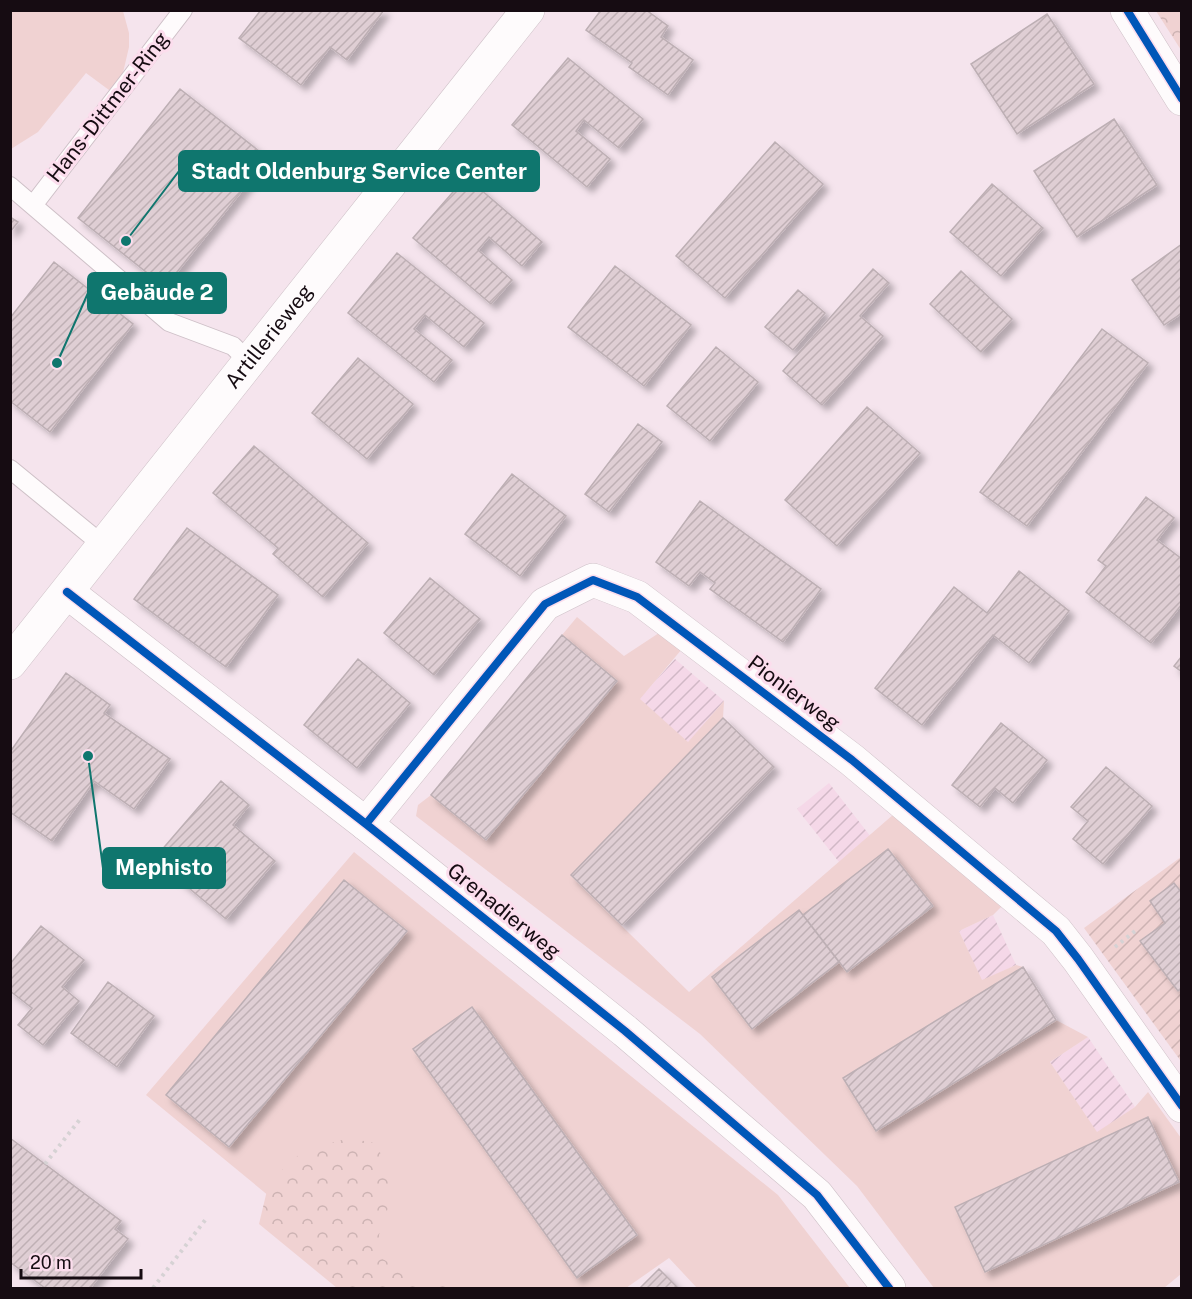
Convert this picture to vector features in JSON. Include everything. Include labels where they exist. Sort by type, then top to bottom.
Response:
[{"type":"street","name":"Artillerieweg","points":[[10,663],[528,10]]},
{"type":"street","points":[[1127,10],[1182,99]]},
{"type":"street","name":"Pionierweg","points":[[366,824],[545,604],[593,580],[637,597],[834,746],[1056,931],[1182,1106]]},
{"type":"street","name":"Grenadierweg","points":[[67,592],[366,824],[625,1031],[817,1195],[889,1288]]},
{"type":"lane","name":"Hans-Dittmer-Ring","points":[[34,204],[183,10]]},
{"type":"lane","points":[[10,186],[34,204],[169,322],[233,346],[249,362]]},
{"type":"lane","points":[[10,469],[104,546]]},
{"type":"path","points":[[45,1164],[81,1118]]},
{"type":"path","points":[[153,1288],[206,1219]]},
{"type":"shaded area","points":[[675,659],[724,701],[688,743],[639,699]]},
{"type":"shaded area","points":[[829,783],[871,837],[839,862],[797,809]]},
{"type":"shaded area","points":[[993,915],[1016,965],[982,981],[959,931]]},
{"type":"shaded area","points":[[1088,1037],[1135,1107],[1097,1133],[1050,1062]]},
{"type":"green space","points":[[11,11],[123,11],[129,33],[129,47],[122,77],[109,90],[86,73],[38,132],[11,149]]},
{"type":"green space","points":[[1156,11],[1181,11],[1181,50]]},
{"type":"green space","points":[[577,617],[624,656],[665,629],[687,643],[640,699],[688,742],[724,701],[723,718],[571,876],[689,992],[894,814],[1004,904],[993,915],[959,931],[982,980],[1016,965],[1023,967],[843,1078],[1056,1020],[1088,1037],[1050,1062],[1097,1132],[1135,1107],[1148,1092],[1181,1138],[1181,1274],[1164,1288],[934,1288],[857,1186],[700,1034],[416,816],[418,805],[431,795],[486,840],[617,681],[562,635]],"holes":[[[888,849],[933,906],[847,972],[839,962],[752,1028],[712,976],[799,910],[803,915]],[[1148,1117],[1179,1182],[985,1272],[955,1207]]]},
{"type":"green space","points":[[354,852],[778,1195],[850,1288],[697,1288],[669,1258],[626,1288],[381,1288],[146,1095]],"holes":[[[344,880],[407,931],[230,1146]],[[472,1007],[636,1235],[577,1278],[413,1049]]]},
{"type":"green space","points":[[1181,857],[1181,1059],[1180,1060],[1084,928]]},
{"type":"green space","points":[[349,1138],[374,1143],[390,1168],[390,1202],[379,1235],[381,1258],[421,1281],[475,1288],[337,1288],[259,1224],[269,1182],[303,1151]]},
{"type":"building","points":[[261,10],[384,10],[347,60],[330,47],[301,85],[239,38]]},
{"type":"building","points":[[601,10],[646,10],[668,26],[661,37],[693,60],[668,95],[629,67],[632,63],[586,30]]},
{"type":"building","points":[[1047,14],[1094,84],[1017,134],[971,64]]},
{"type":"building","points":[[568,58],[643,119],[619,148],[584,120],[576,131],[610,159],[587,187],[512,125]]},
{"type":"building","points":[[180,89],[268,158],[165,287],[78,218]]},
{"type":"building","points":[[1114,119],[1157,185],[1077,237],[1034,171]]},
{"type":"building","points":[[775,142],[823,184],[725,298],[676,256]]},
{"type":"building","points":[[466,177],[542,242],[522,266],[489,237],[478,250],[512,280],[491,304],[413,238]]},
{"type":"building","points":[[992,184],[1043,228],[1001,276],[950,232]]},
{"type":"building","points":[[10,217],[18,222],[10,232]]},
{"type":"building","points":[[1182,244],[1182,313],[1164,325],[1132,280]]},
{"type":"building","points":[[397,253],[484,323],[464,347],[425,315],[414,329],[452,360],[434,382],[348,313]]},
{"type":"building","points":[[54,262],[133,324],[50,432],[10,401],[10,318]]},
{"type":"building","points":[[615,266],[691,325],[644,386],[568,327]]},
{"type":"building","points":[[873,269],[889,283],[860,316],[883,336],[822,405],[783,371]]},
{"type":"building","points":[[961,271],[1012,319],[981,352],[930,304]]},
{"type":"building","points":[[798,290],[825,313],[793,350],[765,327]]},
{"type":"building","points":[[1102,329],[1148,363],[1027,526],[980,492]]},
{"type":"building","points":[[716,347],[758,382],[710,441],[667,406]]},
{"type":"building","points":[[358,358],[413,404],[367,459],[312,413]]},
{"type":"building","points":[[867,407],[920,453],[837,546],[785,500]]},
{"type":"building","points":[[638,424],[662,442],[609,512],[585,494]]},
{"type":"building","points":[[254,446],[368,543],[323,597],[273,554],[278,548],[213,493]]},
{"type":"building","points":[[512,474],[566,516],[520,576],[465,534]]},
{"type":"building","points":[[1146,497],[1174,518],[1157,540],[1182,559],[1182,604],[1151,643],[1086,592],[1106,566],[1098,560]]},
{"type":"building","points":[[700,501],[821,589],[783,642],[710,589],[715,583],[700,572],[689,586],[656,562]]},
{"type":"building","points":[[187,528],[278,595],[226,667],[134,599]]},
{"type":"building","points":[[1019,571],[1069,611],[1029,663],[993,635],[922,725],[875,688],[954,587],[987,613]]},
{"type":"building","points":[[430,578],[480,619],[434,675],[384,633]]},
{"type":"building","points":[[562,635],[617,681],[486,840],[431,795]]},
{"type":"building","points":[[1182,656],[1182,672],[1174,666]]},
{"type":"building","points":[[358,659],[410,703],[357,768],[304,725]]},
{"type":"building","points":[[66,673],[110,705],[104,713],[170,759],[134,809],[94,781],[52,841],[10,812],[10,752]]},
{"type":"building","points":[[723,718],[774,767],[622,925],[571,875]]},
{"type":"building","points":[[1001,723],[1047,760],[1013,803],[995,788],[980,807],[952,785]]},
{"type":"building","points":[[1106,767],[1152,806],[1103,864],[1073,839],[1088,821],[1071,807]]},
{"type":"building","points":[[221,781],[249,805],[233,825],[275,861],[226,919],[154,859]]},
{"type":"building","points":[[888,849],[933,906],[847,972],[803,915]]},
{"type":"building","points":[[344,880],[407,931],[229,1147],[166,1095]]},
{"type":"building","points":[[1174,883],[1182,893],[1182,988],[1178,991],[1140,941],[1165,923],[1150,901]]},
{"type":"building","points":[[799,910],[839,962],[752,1029],[712,977]]},
{"type":"building","points":[[41,926],[84,960],[62,987],[79,1001],[43,1045],[18,1025],[32,1008],[10,991],[10,964]]},
{"type":"building","points":[[1023,967],[1056,1020],[876,1131],[843,1078]]},
{"type":"building","points":[[108,982],[154,1016],[117,1067],[71,1033]]},
{"type":"building","points":[[472,1007],[637,1235],[577,1278],[413,1049]]},
{"type":"building","points":[[1148,1117],[1179,1182],[985,1272],[955,1207]]},
{"type":"building","points":[[10,1138],[121,1221],[115,1229],[128,1239],[90,1288],[45,1288],[10,1262]]},
{"type":"building","points":[[659,1269],[678,1288],[640,1288]]},
{"type":"cycle path","points":[[1127,10],[1182,99]]},
{"type":"cycle path","points":[[366,824],[545,604],[593,580],[637,597],[852,760],[1056,931],[1182,1106]]},
{"type":"cycle path","points":[[67,592],[366,824],[625,1031],[817,1195],[889,1288]]},
{"type":"place","name":"Stadt Oldenburg Service Center","points":[[126,241]]},
{"type":"place","name":"Gebäude 2","points":[[57,363]]},
{"type":"place","name":"Mephisto","points":[[88,756]]}]
